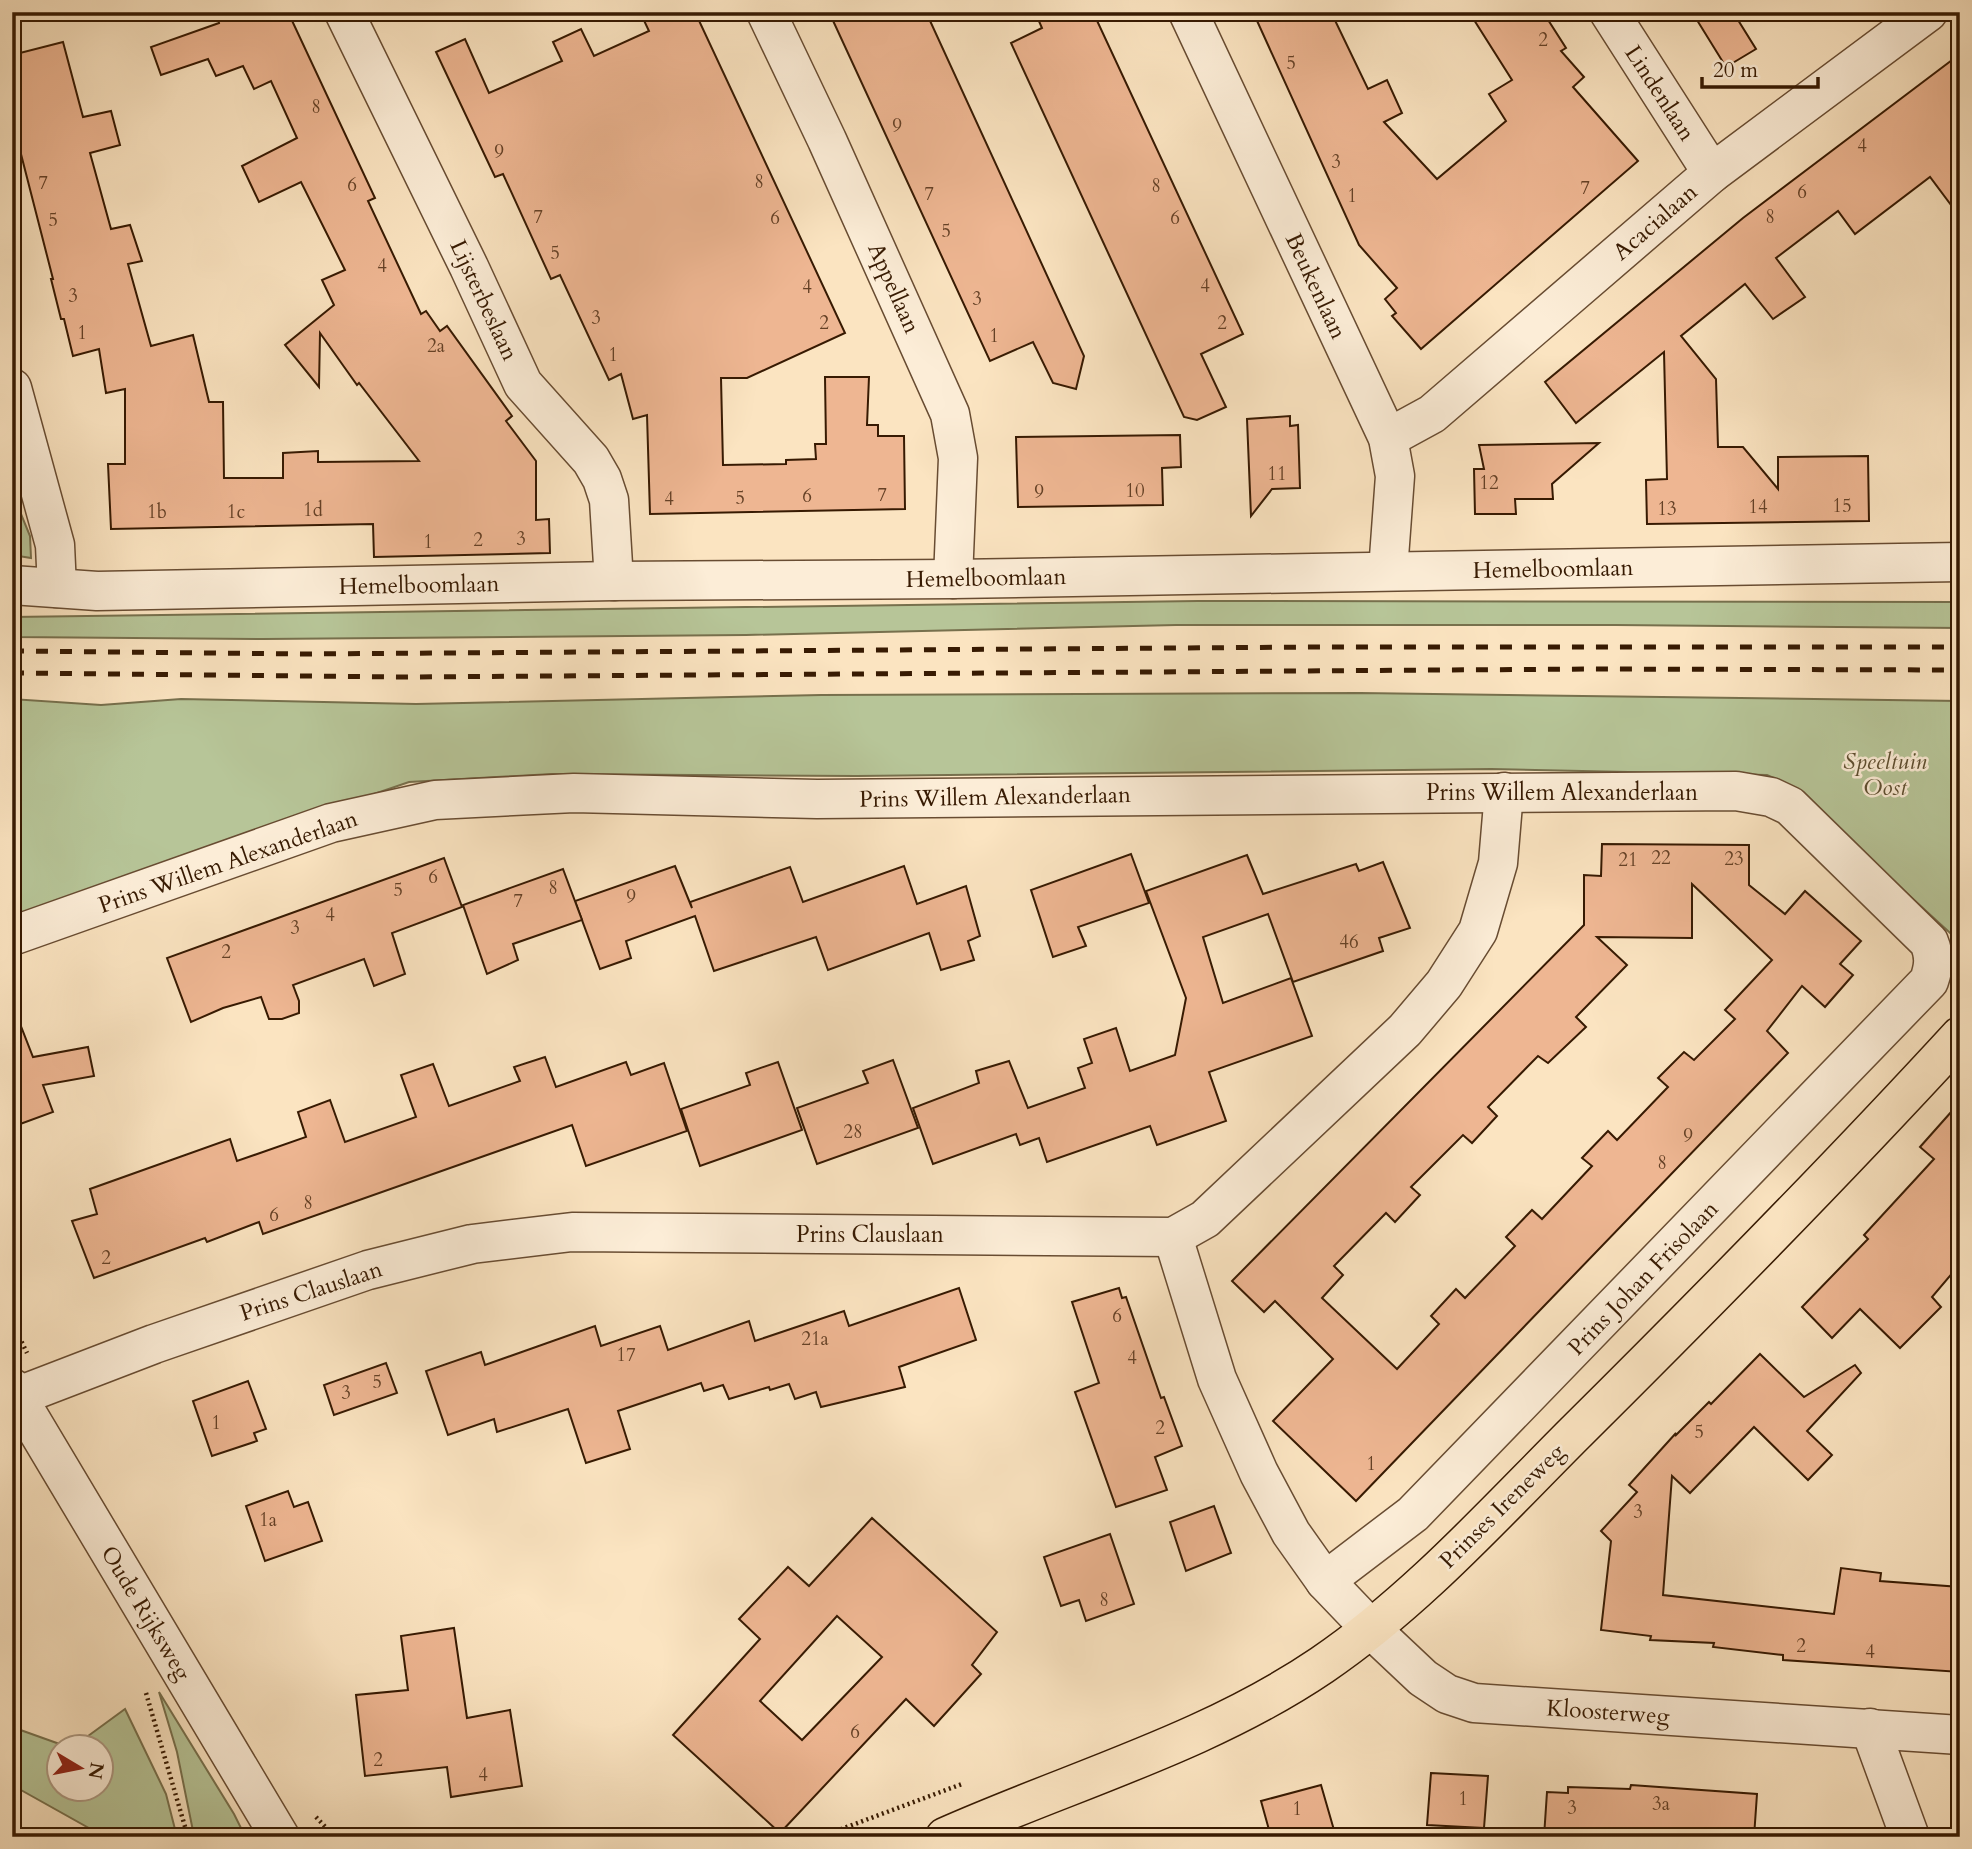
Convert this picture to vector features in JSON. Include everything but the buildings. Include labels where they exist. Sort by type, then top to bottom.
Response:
[{"type":"main road","name":"Prinses Ireneweg","points":[[956,1834],[1210,1730],[1320,1667],[1371,1629],[1435,1573],[1689,1320],[1960,1036]]},
{"type":"street","name":"Lijsterbeslaan","points":[[344,12],[523,384],[591,460],[602,479],[609,500],[614,581]]},
{"type":"street","name":"Appellaan","points":[[766,12],[827,140],[950,414],[958,458],[953,579]]},
{"type":"street","name":"Beukenlaan","points":[[1188,12],[1388,438],[1395,476],[1388,571]]},
{"type":"street","name":"Lindenlaan","points":[[1609,12],[1712,173]]},
{"type":"street","name":"Acacialaan","points":[[1388,438],[1432,414],[1712,173],[1928,12]]},
{"type":"street","points":[[15,412],[55,545],[57,588]]},
{"type":"street","name":"Hemelboomlaan","points":[[12,585],[111,591],[614,581],[953,579],[1960,562]]},
{"type":"street","name":"Prins Willem Alexanderlaan","points":[[12,936],[331,823],[435,800],[574,793],[817,799],[1736,791],[1771,797],[1790,806],[1929,943],[1934,954]]},
{"type":"street","points":[[1174,1237],[1215,1210],[1405,1030],[1444,984],[1478,931],[1498,863],[1504,792]]},
{"type":"street","name":"Prins Johan Frisolaan","points":[[1325,1581],[1413,1514],[1664,1256],[1929,981],[1934,954]]},
{"type":"street","name":"Prins Clauslaan","points":[[14,1392],[368,1270],[472,1244],[572,1232],[1174,1237]]},
{"type":"street","name":"Kloosterweg","points":[[1174,1237],[1222,1391],[1259,1473],[1291,1533],[1325,1581],[1371,1629],[1423,1678],[1447,1694],[1474,1703],[1960,1735]]},
{"type":"street","name":"Oude Rijksweg","points":[[14,1392],[280,1837]]},
{"type":"street","points":[[1870,1728],[1910,1837]]},
{"type":"path","points":[[348,1837],[498,1837]]},
{"type":"green space","points":[[12,492],[30,536],[31,558],[12,555]]},
{"type":"green space","points":[[1198,601],[1960,602],[1960,628],[1176,625],[746,635],[264,639],[12,637],[12,617]]},
{"type":"green space","name":"Speeltuin Oost","points":[[1360,693],[1960,701],[1960,942],[1786,783],[1767,775],[1491,769],[857,776],[552,774],[409,782],[12,918],[12,699],[101,705],[181,699],[416,704],[821,695]]},
{"type":"green space","points":[[159,1692],[241,1828],[193,1831],[177,1752]]},
{"type":"green space","points":[[125,1709],[166,1794],[177,1837],[105,1837],[12,1785],[12,1727],[46,1739],[46,1804],[116,1804],[116,1734],[91,1734]]},
{"type":"railway","points":[[12,651],[303,654],[1319,647],[1960,647]]},
{"type":"railway","points":[[12,673],[404,677],[1593,669],[1960,670]]}]
